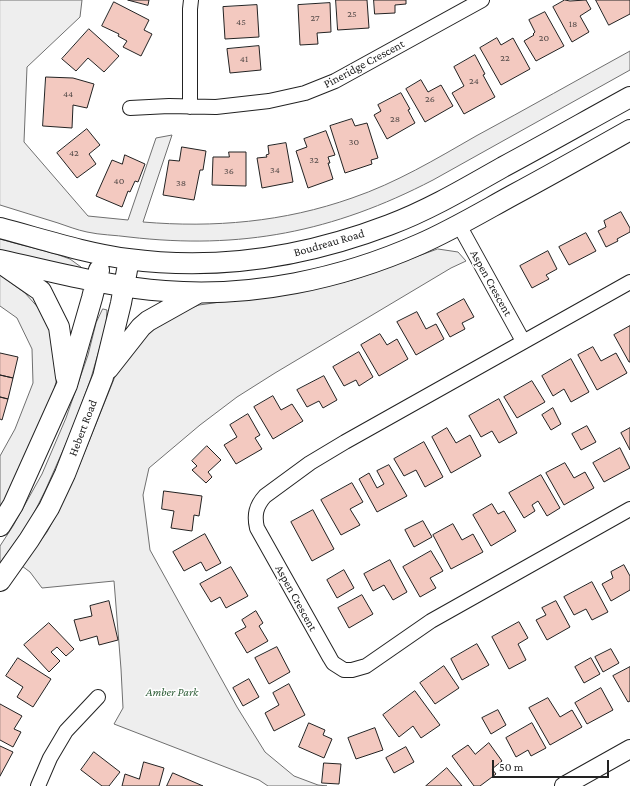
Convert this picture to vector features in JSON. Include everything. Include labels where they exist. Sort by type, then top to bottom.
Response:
[{"type":"main road","name":"Boudreau Road","points":[[0,228],[102,255],[186,264],[249,260],[315,249],[348,239],[414,214],[471,185],[630,97]]},
{"type":"main road","points":[[0,261],[96,282],[166,292],[198,293],[254,289],[287,285],[322,278],[385,258],[459,226],[630,130]]},
{"type":"main road","points":[[0,526],[13,505],[67,385],[96,282],[102,255]]},
{"type":"main road","name":"Hebert Road","points":[[0,581],[29,540],[49,508],[65,474],[103,377],[129,259]]},
{"type":"main road","points":[[0,261],[41,291],[59,327],[67,385]]},
{"type":"main road","points":[[103,377],[114,359],[141,327],[148,321],[198,293]]},
{"type":"street","points":[[190,106],[191,0]]},
{"type":"street","name":"Pineridge Crescent","points":[[130,108],[168,106],[216,107],[262,102],[304,93],[335,81],[482,0]]},
{"type":"street","name":"Aspen Crescent","points":[[459,226],[523,341]]},
{"type":"street","name":"Aspen Crescent","points":[[630,282],[328,452],[271,490],[259,502],[255,514],[257,528],[333,663],[344,670],[352,670],[366,666],[431,621],[630,510]]},
{"type":"street","points":[[38,786],[50,758],[66,731],[98,697]]},
{"type":"street","points":[[564,786],[630,749]]},
{"type":"green space","points":[[0,0],[82,0],[80,17],[27,67],[24,142],[88,216],[128,220],[156,138],[172,135],[143,222],[196,224],[275,218],[301,213],[352,198],[400,178],[630,51],[630,70],[433,180],[396,198],[359,213],[286,233],[210,241],[170,240],[92,233],[0,205]]},
{"type":"green space","points":[[0,239],[70,259],[81,267],[81,270],[75,270],[0,250]]},
{"type":"green space","name":"Amber Park","points":[[438,249],[458,252],[466,261],[451,268],[237,397],[200,425],[149,468],[143,495],[150,550],[237,707],[265,752],[294,776],[318,785],[327,786],[268,786],[259,780],[114,724],[123,708],[114,581],[42,588],[30,572],[22,566],[47,532],[60,508],[77,471],[116,374],[143,336],[175,314],[199,305],[314,289],[352,280]]},
{"type":"green space","points":[[0,275],[25,293],[43,313],[51,328],[57,378],[51,402],[0,509],[0,456],[15,429],[33,383],[32,349],[17,318],[0,306]]},
{"type":"green space","points":[[103,309],[107,310],[106,326],[91,378],[72,430],[29,523],[0,563],[0,546],[42,474],[66,418],[88,355],[96,323]]},
{"type":"building","points":[[128,0],[149,0],[148,5]]},
{"type":"building","points":[[336,0],[367,0],[369,28],[338,30]]},
{"type":"building","points":[[374,0],[406,0],[406,4],[395,5],[395,13],[375,14]]},
{"type":"building","points":[[565,0],[586,0],[591,9],[580,16],[589,32],[572,42],[553,7]]},
{"type":"building","points":[[596,0],[630,0],[630,14],[609,25]]},
{"type":"building","points":[[114,2],[149,20],[144,30],[152,34],[141,56],[123,47],[127,41],[118,36],[119,34],[102,26]]},
{"type":"building","points":[[330,3],[331,32],[317,33],[318,44],[300,45],[298,5]]},
{"type":"building","points":[[257,5],[259,37],[225,39],[223,7]]},
{"type":"building","points":[[545,12],[564,46],[536,61],[524,41],[534,35],[533,34],[535,32],[529,20]]},
{"type":"building","points":[[89,29],[119,56],[104,72],[88,58],[76,71],[62,59]]},
{"type":"building","points":[[497,38],[501,45],[513,38],[530,69],[501,85],[480,48]]},
{"type":"building","points":[[259,46],[261,70],[230,73],[227,49]]},
{"type":"building","points":[[475,55],[485,74],[483,75],[495,97],[464,114],[452,93],[464,86],[454,67]]},
{"type":"building","points":[[46,77],[73,78],[94,84],[87,108],[73,105],[72,128],[43,126]]},
{"type":"building","points":[[421,80],[428,92],[441,85],[453,106],[425,122],[406,89]]},
{"type":"building","points":[[401,93],[410,109],[408,110],[415,123],[387,139],[374,115],[381,111],[378,105]]},
{"type":"building","points":[[352,119],[355,126],[367,123],[378,158],[371,160],[372,164],[345,173],[330,126]]},
{"type":"building","points":[[87,129],[100,145],[89,154],[96,164],[77,178],[57,153]]},
{"type":"building","points":[[326,131],[335,155],[328,157],[330,163],[328,163],[333,179],[308,188],[296,151],[307,147],[304,139]]},
{"type":"building","points":[[286,143],[293,182],[262,188],[257,158],[267,157],[266,155],[269,154],[268,146]]},
{"type":"building","points":[[182,147],[206,151],[203,170],[200,170],[194,200],[163,195],[169,160],[179,161]]},
{"type":"building","points":[[229,152],[246,152],[246,186],[212,185],[213,157],[229,157]]},
{"type":"building","points":[[125,155],[145,164],[138,182],[135,181],[130,192],[128,191],[122,207],[96,196],[112,160],[122,164]]},
{"type":"building","points":[[621,212],[630,228],[630,232],[617,239],[618,241],[606,247],[598,231],[606,227],[604,221]]},
{"type":"building","points":[[586,233],[596,251],[569,265],[559,247]]},
{"type":"building","points":[[548,251],[557,269],[546,275],[549,279],[532,288],[520,266]]},
{"type":"building","points":[[464,299],[474,317],[462,323],[465,329],[450,337],[437,314]]},
{"type":"building","points":[[417,312],[426,329],[436,324],[444,339],[416,355],[397,322]]},
{"type":"building","points":[[630,326],[630,362],[629,362],[614,335]]},
{"type":"building","points":[[380,334],[387,345],[397,339],[408,359],[379,376],[361,345]]},
{"type":"building","points":[[593,347],[601,361],[616,353],[627,373],[597,390],[578,355]]},
{"type":"building","points":[[359,352],[373,377],[359,386],[356,380],[344,386],[333,367]]},
{"type":"building","points":[[0,353],[18,357],[13,378],[0,375]]},
{"type":"building","points":[[571,359],[589,392],[571,402],[564,389],[553,396],[542,376]]},
{"type":"building","points":[[0,375],[13,378],[8,399],[0,397]]},
{"type":"building","points":[[324,376],[337,400],[323,408],[319,401],[307,407],[297,390]]},
{"type":"building","points":[[532,381],[545,402],[517,418],[504,397]]},
{"type":"building","points":[[273,396],[281,410],[292,404],[303,421],[273,439],[254,407]]},
{"type":"building","points":[[0,397],[8,399],[2,420],[0,419]]},
{"type":"building","points":[[499,399],[517,433],[499,443],[492,431],[481,437],[469,416]]},
{"type":"building","points":[[553,408],[561,424],[551,430],[542,415]]},
{"type":"building","points":[[248,414],[260,435],[255,438],[262,449],[236,464],[224,445],[237,437],[230,425]]},
{"type":"building","points":[[587,426],[596,442],[581,450],[572,434]]},
{"type":"building","points":[[447,428],[456,443],[470,435],[481,456],[451,473],[432,437]]},
{"type":"building","points":[[630,428],[630,450],[621,433]]},
{"type":"building","points":[[424,442],[443,477],[425,487],[416,470],[404,476],[394,459]]},
{"type":"building","points":[[207,446],[221,460],[208,472],[212,477],[206,483],[192,470],[197,466],[192,461]]},
{"type":"building","points":[[620,448],[630,468],[604,482],[593,463]]},
{"type":"building","points":[[565,463],[574,478],[585,472],[594,488],[564,505],[546,473]]},
{"type":"building","points":[[389,465],[407,496],[377,512],[359,479],[369,473],[377,488],[384,484],[377,471]]},
{"type":"building","points":[[541,475],[560,508],[547,516],[538,501],[532,505],[535,511],[524,518],[509,493]]},
{"type":"building","points":[[352,483],[363,502],[350,509],[360,525],[341,535],[321,500]]},
{"type":"building","points":[[164,491],[202,496],[199,516],[194,515],[192,531],[171,528],[174,511],[162,509]]},
{"type":"building","points":[[492,504],[498,514],[504,511],[516,531],[491,546],[473,515]]},
{"type":"building","points":[[313,510],[334,549],[312,561],[291,522]]},
{"type":"building","points":[[423,521],[432,537],[414,547],[405,530]]},
{"type":"building","points":[[453,524],[462,540],[473,534],[483,552],[451,569],[433,535]]},
{"type":"building","points":[[205,534],[221,563],[206,571],[201,562],[184,571],[173,552]]},
{"type":"building","points":[[431,551],[443,571],[430,578],[436,588],[420,597],[403,567]]},
{"type":"building","points":[[390,560],[407,592],[393,600],[384,585],[373,591],[364,574]]},
{"type":"building","points":[[624,565],[630,576],[630,590],[611,601],[602,584],[613,578],[611,572]]},
{"type":"building","points":[[231,567],[248,596],[226,608],[220,597],[211,602],[200,584]]},
{"type":"building","points":[[344,570],[354,588],[337,598],[327,580]]},
{"type":"building","points":[[592,582],[608,612],[592,620],[586,609],[574,615],[564,597]]},
{"type":"building","points":[[362,595],[373,614],[349,628],[338,608]]},
{"type":"building","points":[[109,601],[118,640],[99,645],[97,636],[80,641],[74,620],[92,616],[90,606]]},
{"type":"building","points":[[556,601],[570,627],[547,640],[536,620],[546,615],[542,608]]},
{"type":"building","points":[[256,611],[263,623],[259,626],[268,641],[247,653],[235,633],[246,627],[242,620]]},
{"type":"building","points":[[519,622],[528,638],[518,644],[526,660],[509,669],[492,637]]},
{"type":"building","points":[[49,623],[74,649],[66,656],[57,647],[51,652],[60,661],[49,672],[24,645]]},
{"type":"building","points":[[477,644],[489,665],[462,680],[451,659]]},
{"type":"building","points":[[277,647],[290,672],[269,684],[255,658]]},
{"type":"building","points":[[611,649],[619,663],[603,672],[595,657]]},
{"type":"building","points":[[18,658],[51,679],[33,707],[17,697],[23,687],[6,676]]},
{"type":"building","points":[[591,658],[600,674],[584,683],[575,667]]},
{"type":"building","points":[[444,666],[459,688],[435,704],[420,683]]},
{"type":"building","points":[[630,667],[630,701],[628,702],[613,676]]},
{"type":"building","points":[[249,679],[259,697],[243,706],[233,688]]},
{"type":"building","points":[[289,684],[305,715],[274,731],[265,713],[279,705],[273,693]]},
{"type":"building","points":[[601,688],[613,710],[587,724],[575,703]]},
{"type":"building","points":[[415,691],[440,725],[421,738],[413,726],[399,737],[383,715]]},
{"type":"building","points":[[548,698],[560,717],[572,710],[582,727],[550,745],[529,708]]},
{"type":"building","points":[[0,704],[22,716],[14,729],[21,732],[13,747],[0,740]]},
{"type":"building","points":[[498,710],[506,725],[491,734],[482,718]]},
{"type":"building","points":[[309,723],[325,730],[323,735],[332,739],[324,758],[299,747]]},
{"type":"building","points":[[532,723],[546,748],[531,756],[528,750],[516,757],[506,738]]},
{"type":"building","points":[[375,728],[383,750],[356,759],[348,738]]},
{"type":"building","points":[[489,743],[502,761],[492,769],[496,774],[480,786],[474,786],[452,756],[468,745],[475,754]]},
{"type":"building","points":[[0,746],[13,752],[0,776]]},
{"type":"building","points":[[406,747],[414,762],[394,773],[386,758]]},
{"type":"building","points":[[94,752],[120,772],[109,786],[102,786],[81,770]]},
{"type":"building","points":[[144,762],[164,768],[159,786],[122,786],[125,774],[139,779]]},
{"type":"building","points":[[324,763],[341,764],[339,784],[322,783]]},
{"type":"building","points":[[447,768],[462,786],[426,786]]},
{"type":"building","points":[[173,773],[203,786],[167,786]]}]
